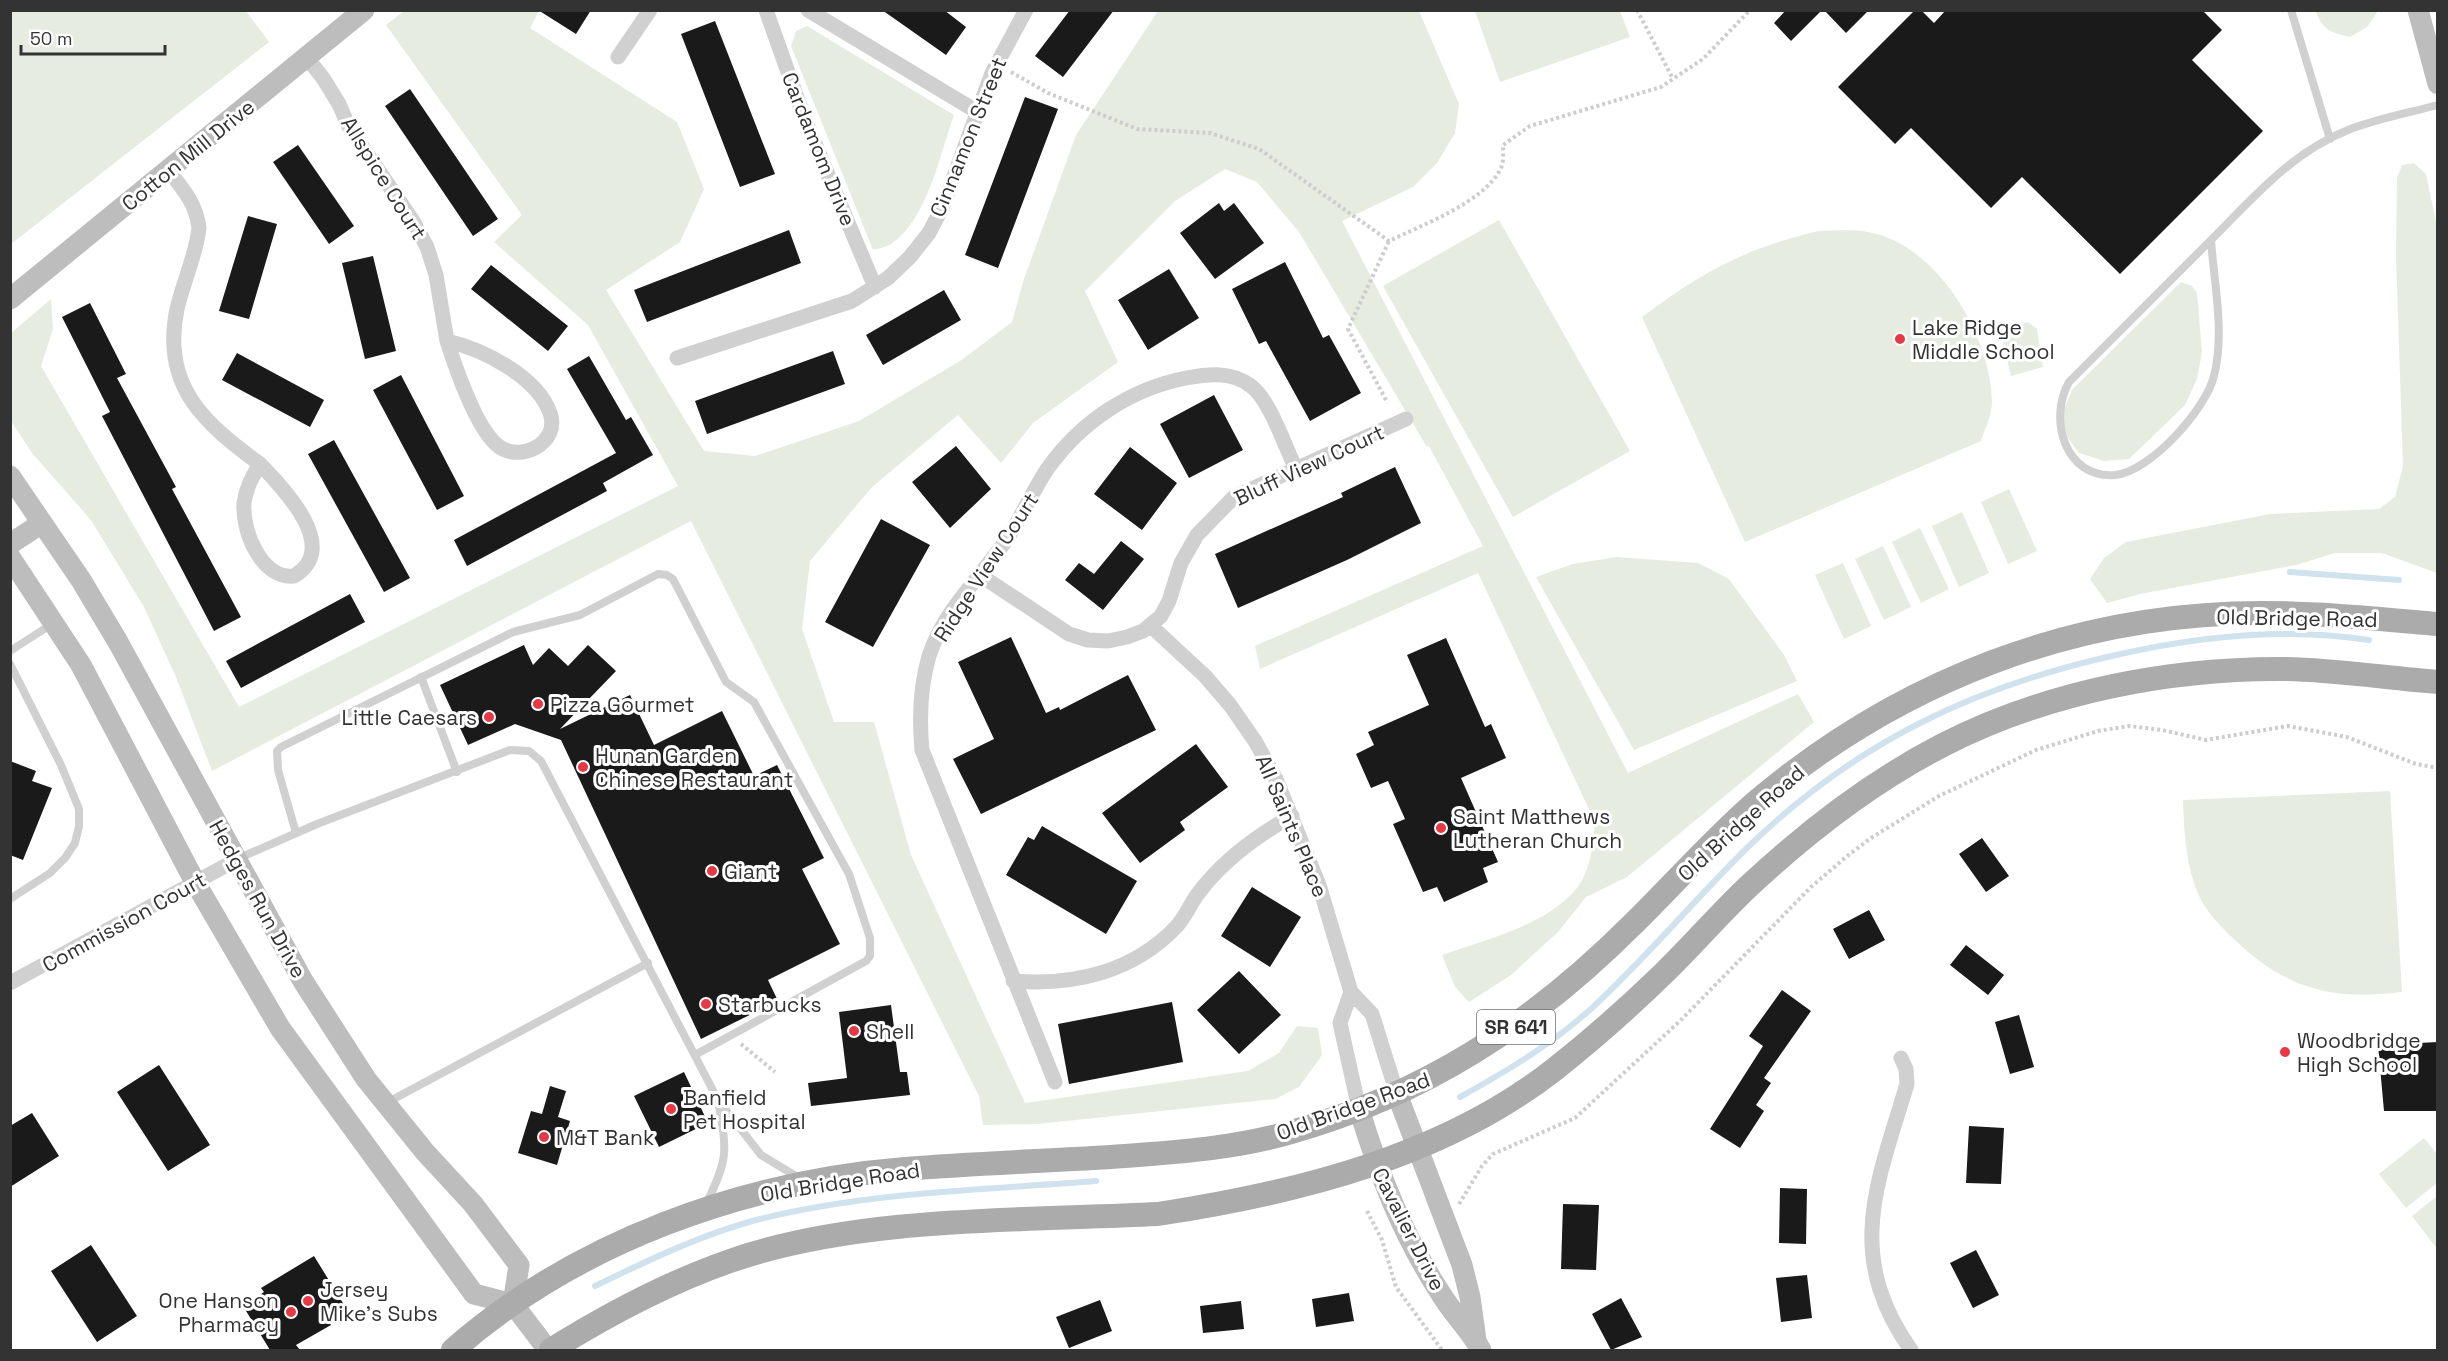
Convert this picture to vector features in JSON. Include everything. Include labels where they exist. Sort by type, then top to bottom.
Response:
[{"type":"main road","name":"Old Bridge Road","points":[[453,1350],[513,1304],[591,1257],[703,1210],[808,1183],[909,1169],[1188,1151],[1290,1132],[1397,1094],[1473,1055],[1521,1023],[1629,929],[1749,809],[1804,764],[1863,724],[1961,673],[2013,653],[2126,626],[2193,617],[2256,613],[2326,614],[2438,624]]},
{"type":"main road","name":"SR 641","points":[[550,1350],[615,1312],[671,1284],[730,1261],[778,1247],[839,1235],[901,1227],[1158,1214],[1271,1193],[1375,1163],[1418,1147],[1454,1131],[1504,1103],[1552,1072],[1657,980],[1748,887],[1798,842],[1894,772],[1945,744],[1997,721],[2051,702],[2095,690],[2163,677],[2231,670],[2289,669],[2438,682]]},
{"type":"street","name":"Cotton Mill Drive","points":[[10,299],[364,10]]},
{"type":"street","points":[[618,57],[651,10]]},
{"type":"street","name":"Cardamom Drive","points":[[766,10],[805,120],[875,287]]},
{"type":"street","points":[[808,10],[976,111]]},
{"type":"street","name":"Cinnamon Street","points":[[677,358],[852,301],[875,287],[910,257],[929,233],[943,206],[976,111],[996,64],[1026,10]]},
{"type":"street","points":[[2418,10],[2438,84]]},
{"type":"street","name":"Allspice Court","points":[[307,58],[323,78],[339,104],[349,127],[413,221],[427,247],[436,274],[447,341],[460,380],[496,444],[515,453],[527,452],[542,444],[549,435],[552,424],[550,413],[526,382],[507,365],[484,352],[447,341]]},
{"type":"street","points":[[168,170],[191,198],[197,213],[199,228],[174,331],[175,355],[181,379],[191,400],[205,420],[260,464],[291,500],[313,540],[314,551],[310,563],[294,576],[273,573],[265,566],[246,525],[244,505],[248,484],[260,464]]},
{"type":"street","name":"Ridge View Court","points":[[1055,1082],[922,750],[919,720],[921,690],[930,655],[942,627],[958,601],[1007,539],[1047,470],[1070,441],[1098,416],[1119,402],[1163,384],[1201,375],[1226,374],[1246,382],[1262,399],[1296,469]]},
{"type":"street","name":"Bluff View Court","points":[[1151,626],[1169,601],[1181,563],[1197,535],[1214,514],[1234,497],[1406,419]]},
{"type":"street","name":"Hedges Run Drive","points":[[10,476],[118,642],[172,737],[303,981],[384,1104],[473,1204],[519,1266],[513,1304]]},
{"type":"street","points":[[10,544],[42,523]]},
{"type":"street","points":[[10,557],[55,622],[81,665],[195,882],[280,1029],[474,1294],[513,1304],[550,1350]]},
{"type":"street","points":[[980,574],[1069,634],[1088,640],[1108,641],[1127,637],[1151,626]]},
{"type":"street","name":"All Saints Place","points":[[1151,626],[1205,676],[1230,705],[1255,741],[1276,779],[1319,885],[1352,992],[1372,1014],[1397,1094]]},
{"type":"street","points":[[1013,981],[1042,983],[1077,980],[1106,972],[1132,960],[1157,944],[1179,924],[1203,888],[1240,849],[1292,816]]},
{"type":"street","name":"Commission Court","points":[[10,983],[236,860]]},
{"type":"street","points":[[1352,992],[1340,1023],[1359,1109]]},
{"type":"street","points":[[1901,1058],[1906,1069],[1907,1084],[1875,1193],[1871,1222],[1871,1251],[1876,1280],[1886,1308],[1911,1350]]},
{"type":"street","name":"Cavalier Drive","points":[[1397,1094],[1464,1274],[1479,1346]]},
{"type":"street","name":"Cavalier Drive","points":[[1359,1109],[1375,1163],[1400,1221],[1442,1296],[1479,1346]]},
{"type":"lane","points":[[2291,10],[2330,139]]},
{"type":"lane","points":[[2211,240],[2219,345],[2214,377],[2204,399],[2162,448],[2134,470],[2113,475],[2098,473],[2085,467],[2063,441],[2058,425],[2058,409],[2062,393],[2068,382],[2211,240],[2288,165],[2349,129],[2438,105]]},
{"type":"lane","points":[[296,833],[278,770],[277,751],[513,632],[580,615],[658,574],[667,575],[673,579],[726,682],[754,702],[849,874],[870,938],[871,949],[866,961],[695,1055]]},
{"type":"lane","points":[[10,651],[55,622]]},
{"type":"lane","points":[[10,664],[65,774],[79,809],[79,826],[75,843],[51,873],[10,899]]},
{"type":"lane","points":[[421,677],[457,772]]},
{"type":"lane","points":[[236,860],[296,833],[510,750],[520,749],[537,756],[648,963],[718,1100],[760,1155],[808,1183]]},
{"type":"lane","points":[[384,1104],[648,963]]},
{"type":"lane","points":[[703,1210],[725,1161],[724,1135],[718,1100]]},
{"type":"path","points":[[1638,10],[1673,79]]},
{"type":"path","points":[[1386,400],[1348,329],[1389,241],[1432,221],[1484,190],[1502,167],[1503,145],[1530,126],[1661,87],[1703,58],[1748,12]]},
{"type":"path","points":[[996,64],[1048,93],[1137,129],[1210,133],[1258,149],[1389,241]]},
{"type":"path","points":[[1458,1205],[1482,1166],[1493,1154],[1575,1118],[1587,1110],[1636,1059],[1701,1000],[1811,887],[1845,857],[1897,821],[1939,796],[2016,759],[2075,737],[2129,726],[2162,730],[2206,740],[2288,726],[2348,737],[2416,764],[2438,768]]},
{"type":"path","points":[[738,1041],[776,1072]]},
{"type":"path","points":[[1367,1211],[1382,1240],[1396,1287],[1442,1350]]},
{"type":"shaded area","points":[[2316,10],[2378,11],[2367,27],[2350,37],[2328,30],[2321,23]]},
{"type":"shaded area","points":[[10,11],[246,11],[269,42],[11,244]]},
{"type":"shaded area","points":[[404,11],[539,11],[530,28],[677,122],[704,189],[680,242],[606,290],[704,451],[755,456],[859,421],[960,361],[1012,322],[1023,282],[1076,135],[1158,11],[1419,11],[1459,104],[1455,133],[1437,163],[1413,187],[1342,221],[1628,773],[1798,694],[1814,722],[1627,877],[1586,897],[1558,932],[1511,975],[1469,1002],[1455,987],[1442,955],[1514,930],[1548,913],[1564,901],[1582,881],[1590,856],[1595,822],[1478,573],[1260,669],[1255,646],[1483,546],[1429,446],[1427,447],[1299,232],[1257,182],[1225,169],[1175,201],[1085,291],[1118,362],[1033,423],[1001,463],[958,415],[872,487],[810,561],[802,629],[834,722],[874,722],[911,855],[1025,1103],[1248,1071],[1279,1053],[1297,1026],[1318,1028],[1322,1055],[1299,1087],[1275,1099],[1038,1124],[983,1125],[979,1096],[691,521],[212,771],[176,677],[144,607],[91,520],[32,453],[11,421],[11,333],[51,299],[53,329],[41,366],[239,707],[678,486],[588,325],[494,242],[522,215],[386,25]]},
{"type":"shaded area","points":[[1475,11],[1620,11],[1630,37],[1500,82]]},
{"type":"shaded area","points":[[807,26],[954,115],[923,203],[903,233],[887,246],[873,250],[791,46],[796,31]]},
{"type":"shaded area","points":[[2414,163],[2426,174],[2437,227],[2437,573],[2382,553],[2335,553],[2296,565],[2140,594],[2107,603],[2090,579],[2104,558],[2126,542],[2270,514],[2379,509],[2395,497],[2403,466],[2396,256],[2397,178],[2402,165]]},
{"type":"shaded area","points":[[1499,220],[1630,451],[1513,517],[1383,286]]},
{"type":"shaded area","points":[[1818,231],[1862,231],[1893,240],[1916,254],[1937,274],[1971,322],[1982,349],[1989,376],[1991,411],[1981,441],[1745,542],[1642,317],[1685,287],[1745,254]]},
{"type":"shaded area","points":[[2181,282],[2192,286],[2197,293],[2202,352],[2197,379],[2185,405],[2129,459],[2104,461],[2079,453],[2065,434],[2063,412],[2072,390]]},
{"type":"shaded area","points":[[2028,322],[2037,329],[2043,367],[2011,376],[2000,330]]},
{"type":"shaded area","points":[[2009,489],[2037,551],[2008,564],[1981,502]]},
{"type":"shaded area","points":[[1962,512],[1989,573],[1959,587],[1932,526]]},
{"type":"shaded area","points":[[1920,528],[1949,589],[1921,603],[1892,542]]},
{"type":"shaded area","points":[[1883,546],[1911,607],[1884,620],[1855,559]]},
{"type":"shaded area","points":[[1617,557],[1698,563],[1729,579],[1784,655],[1797,681],[1634,750],[1536,577],[1573,564]]},
{"type":"shaded area","points":[[1843,563],[1871,626],[1844,639],[1815,575]]},
{"type":"shaded area","points":[[2390,791],[2402,992],[2354,995],[2312,988],[2292,980],[2254,957],[2221,926],[2203,904],[2195,887],[2189,863],[2183,800]]},
{"type":"shaded area","points":[[2424,1138],[2437,1154],[2437,1183],[2406,1208],[2379,1174]]},
{"type":"shaded area","points":[[2437,1196],[2437,1249],[2412,1216]]},
{"type":"building","points":[[538,10],[591,10],[576,34]]},
{"type":"building","points":[[882,10],[944,10],[966,27],[946,55]]},
{"type":"building","points":[[1070,10],[1114,10],[1063,77],[1035,56]]},
{"type":"building","points":[[1786,10],[1822,10],[1791,41],[1774,23]]},
{"type":"building","points":[[1824,10],[1869,10],[1846,33]]},
{"type":"building","points":[[1915,10],[1921,10],[1934,23],[1946,10],[2202,10],[2222,30],[2192,60],[2263,131],[2120,274],[2022,177],[1991,208],[1911,128],[1895,144],[1838,87]]},
{"type":"building","points":[[715,21],[775,174],[740,187],[681,34]]},
{"type":"building","points":[[410,89],[498,219],[473,236],[385,106]]},
{"type":"building","points":[[1025,97],[1058,109],[998,268],[965,255]]},
{"type":"building","points":[[298,145],[354,226],[329,244],[273,162]]},
{"type":"building","points":[[1219,203],[1224,211],[1234,203],[1264,243],[1215,279],[1180,233]]},
{"type":"building","points":[[248,216],[277,224],[249,319],[219,311]]},
{"type":"building","points":[[789,230],[801,263],[647,322],[634,290]]},
{"type":"building","points":[[373,256],[396,351],[365,359],[342,263]]},
{"type":"building","points":[[1285,262],[1323,338],[1329,335],[1361,393],[1310,421],[1266,341],[1259,344],[1232,289]]},
{"type":"building","points":[[491,265],[568,326],[548,351],[471,289]]},
{"type":"building","points":[[1169,269],[1199,318],[1148,350],[1118,300]]},
{"type":"building","points":[[944,290],[961,320],[883,365],[866,335]]},
{"type":"building","points":[[90,303],[126,374],[117,378],[176,487],[172,489],[241,617],[214,631],[102,416],[110,412],[62,317]]},
{"type":"building","points":[[833,351],[845,384],[707,434],[695,401]]},
{"type":"building","points":[[237,353],[324,400],[310,427],[222,380]]},
{"type":"building","points":[[589,356],[626,420],[631,417],[653,455],[603,483],[607,491],[467,566],[454,540],[616,453],[567,369]]},
{"type":"building","points":[[401,375],[464,496],[437,510],[373,390]]},
{"type":"building","points":[[1214,395],[1243,450],[1189,478],[1160,424]]},
{"type":"building","points":[[334,440],[410,578],[384,592],[308,454]]},
{"type":"building","points":[[956,446],[991,489],[950,528],[912,482]]},
{"type":"building","points":[[1130,447],[1177,483],[1142,530],[1094,494]]},
{"type":"building","points":[[1395,467],[1421,523],[1347,560],[1238,608],[1215,554],[1343,497],[1341,493]]},
{"type":"building","points":[[881,519],[930,545],[873,647],[825,622]]},
{"type":"building","points":[[1121,541],[1144,559],[1103,610],[1065,580],[1079,563],[1094,574]]},
{"type":"building","points":[[350,594],[365,622],[241,688],[226,661]]},
{"type":"building","points":[[1011,637],[1046,713],[1059,707],[1060,710],[1128,675],[1156,730],[981,814],[953,759],[994,739],[958,662]]},
{"type":"building","points":[[1446,638],[1485,727],[1491,724],[1506,758],[1461,778],[1498,862],[1483,868],[1488,882],[1444,902],[1437,887],[1423,892],[1393,824],[1405,819],[1388,781],[1371,788],[1356,754],[1374,745],[1368,732],[1429,705],[1407,655]]},
{"type":"building","points":[[524,645],[533,665],[549,648],[568,666],[588,645],[616,671],[560,729],[630,695],[654,745],[722,711],[754,776],[777,765],[824,858],[802,869],[840,944],[768,980],[778,1001],[701,1039],[561,740],[515,724],[468,745],[440,685]]},
{"type":"building","points":[[1196,744],[1228,787],[1180,822],[1185,830],[1140,863],[1102,813]]},
{"type":"building","points":[[10,761],[36,771],[32,781],[52,788],[23,860],[10,855]]},
{"type":"building","points":[[1042,826],[1137,881],[1106,934],[1006,875],[1028,837],[1034,840]]},
{"type":"building","points":[[1982,838],[2009,876],[1986,892],[1959,854]]},
{"type":"building","points":[[1252,887],[1301,917],[1270,967],[1221,936]]},
{"type":"building","points":[[1869,910],[1885,940],[1849,959],[1833,929]]},
{"type":"building","points":[[1966,945],[2004,975],[1988,995],[1950,965]]},
{"type":"building","points":[[1239,971],[1281,1015],[1239,1054],[1197,1010]]},
{"type":"building","points":[[1782,990],[1811,1011],[1764,1078],[1771,1083],[1756,1105],[1764,1111],[1740,1148],[1710,1129],[1763,1046],[1749,1036]]},
{"type":"building","points":[[1172,1002],[1183,1062],[1069,1084],[1058,1024]]},
{"type":"building","points":[[891,1005],[900,1072],[907,1072],[910,1095],[811,1106],[808,1083],[847,1078],[839,1012]]},
{"type":"building","points":[[2019,1015],[2034,1067],[2010,1074],[1995,1022]]},
{"type":"building","points":[[2438,1042],[2438,1111],[2384,1111],[2378,1045]]},
{"type":"building","points":[[159,1065],[210,1145],[168,1171],[117,1092]]},
{"type":"building","name":"Banfield Pet Hospital","points":[[684,1072],[708,1123],[659,1147],[634,1096]]},
{"type":"building","name":"M&T Bank","points":[[550,1086],[566,1091],[558,1117],[570,1121],[557,1165],[518,1153],[531,1111],[542,1114]]},
{"type":"building","points":[[32,1113],[59,1156],[10,1187],[10,1126]]},
{"type":"building","points":[[1969,1126],[2004,1128],[2001,1184],[1966,1183]]},
{"type":"building","points":[[1780,1188],[1807,1189],[1806,1244],[1779,1243]]},
{"type":"building","points":[[1563,1204],[1599,1205],[1596,1270],[1561,1269]]},
{"type":"building","points":[[91,1245],[137,1316],[97,1342],[51,1271]]},
{"type":"building","points":[[1976,1250],[1999,1295],[1973,1308],[1950,1263]]},
{"type":"building","points":[[314,1256],[346,1308],[328,1320],[331,1325],[296,1345],[300,1350],[270,1350],[243,1306],[264,1292],[261,1288]]},
{"type":"building","points":[[1807,1275],[1812,1318],[1781,1322],[1776,1278]]},
{"type":"building","points":[[1349,1293],[1354,1321],[1316,1327],[1312,1299]]},
{"type":"building","points":[[1621,1298],[1642,1337],[1611,1350],[1592,1314]]},
{"type":"building","points":[[1100,1300],[1112,1331],[1069,1348],[1056,1317]]},
{"type":"building","points":[[1241,1301],[1244,1329],[1203,1333],[1200,1306]]},
{"type":"waterway","points":[[2290,572],[2399,580]]},
{"type":"waterway","points":[[1460,1097],[1529,1056],[1592,1008],[1728,867],[1789,810],[1830,778],[1873,749],[1918,724],[1964,702],[2013,684],[2063,668],[2147,648],[2210,638],[2274,634],[2306,634],[2369,640]]},
{"type":"waterway","points":[[595,1286],[674,1249],[715,1233],[756,1220],[798,1211],[840,1203],[925,1193],[1096,1181]]},
{"type":"place","name":"Lake Ridge Middle School","points":[[1900,339]]},
{"type":"place","name":"Pizza Gourmet","points":[[538,704]]},
{"type":"place","name":"Little Caesars","points":[[489,717]]},
{"type":"place","name":"Hunan Garden Chinese Restaurant","points":[[583,767]]},
{"type":"place","name":"Saint Matthews Lutheran Church","points":[[1441,828]]},
{"type":"place","name":"Giant","points":[[712,871]]},
{"type":"place","name":"Starbucks","points":[[706,1004]]},
{"type":"place","name":"Shell","points":[[854,1031]]},
{"type":"place","name":"Woodbridge High School","points":[[2285,1052]]},
{"type":"place","name":"Banfield Pet Hospital","points":[[671,1109]]},
{"type":"place","name":"M&T Bank","points":[[544,1137]]},
{"type":"place","name":"Jersey Mike's Subs","points":[[308,1301]]},
{"type":"place","name":"One Hanson Pharmacy","points":[[291,1312]]}]
